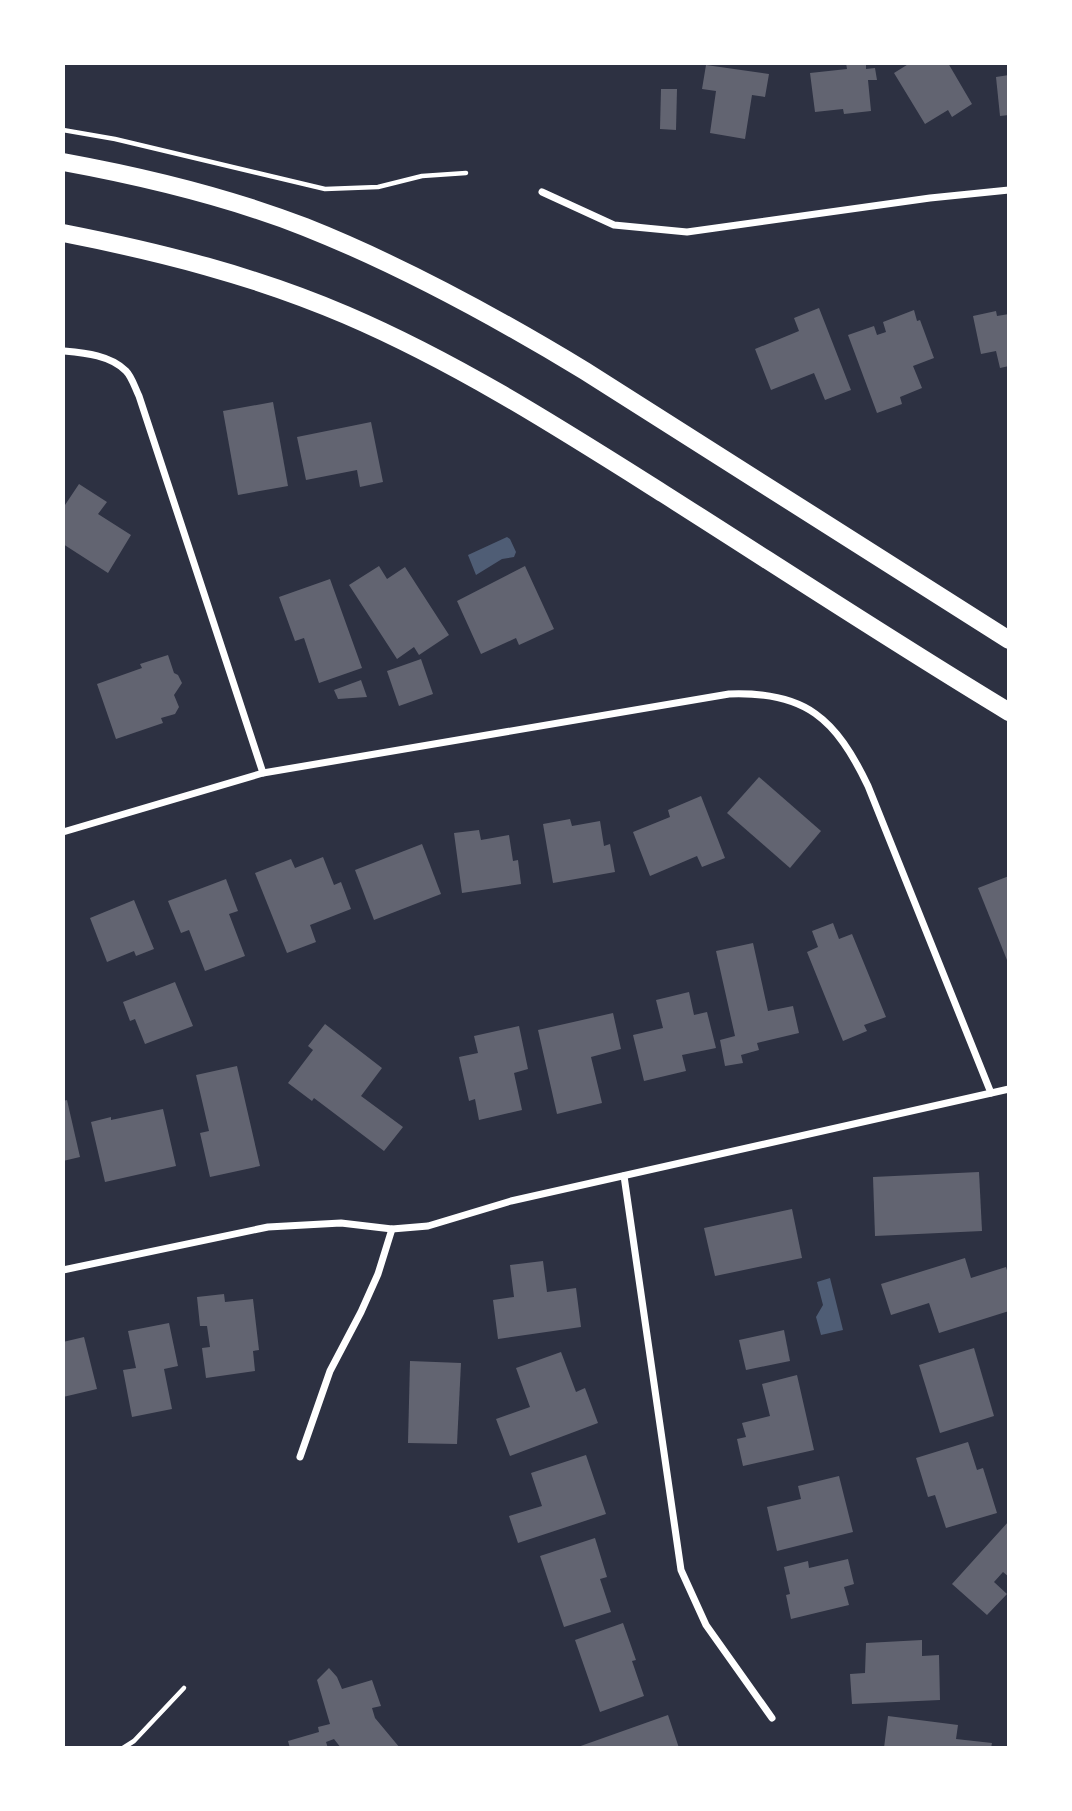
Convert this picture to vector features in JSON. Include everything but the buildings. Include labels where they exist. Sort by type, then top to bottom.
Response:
[{"type":"main road","points":[[63,162],[151,180],[265,213],[351,247],[427,283],[586,371],[1009,640]]},
{"type":"main road","points":[[63,233],[160,253],[232,273],[334,310],[399,339],[559,428],[1009,712]]},
{"type":"street","points":[[542,192],[614,225],[687,232],[930,198],[1009,190]]},
{"type":"street","points":[[63,351],[87,353],[110,360],[128,372],[139,396],[263,774]]},
{"type":"street","points":[[63,832],[263,774],[729,694],[780,696],[818,715],[830,725],[853,755],[868,786],[991,1093]]},
{"type":"street","points":[[63,1270],[268,1227],[341,1223],[392,1229],[428,1226],[511,1201],[1009,1089]]},
{"type":"street","points":[[624,1176],[681,1570],[706,1625],[772,1718]]},
{"type":"street","points":[[300,1457],[330,1371],[378,1274],[392,1229]]},
{"type":"path","points":[[63,130],[115,139],[325,189],[378,187],[422,176],[466,173]]},
{"type":"path","points":[[123,1748],[134,1741],[184,1688]]},
{"type":"water","points":[[507,537],[516,552],[514,557],[502,559],[476,575],[468,555]]},
{"type":"water","points":[[830,1278],[843,1330],[821,1335],[816,1317],[823,1305],[817,1282]]}]
